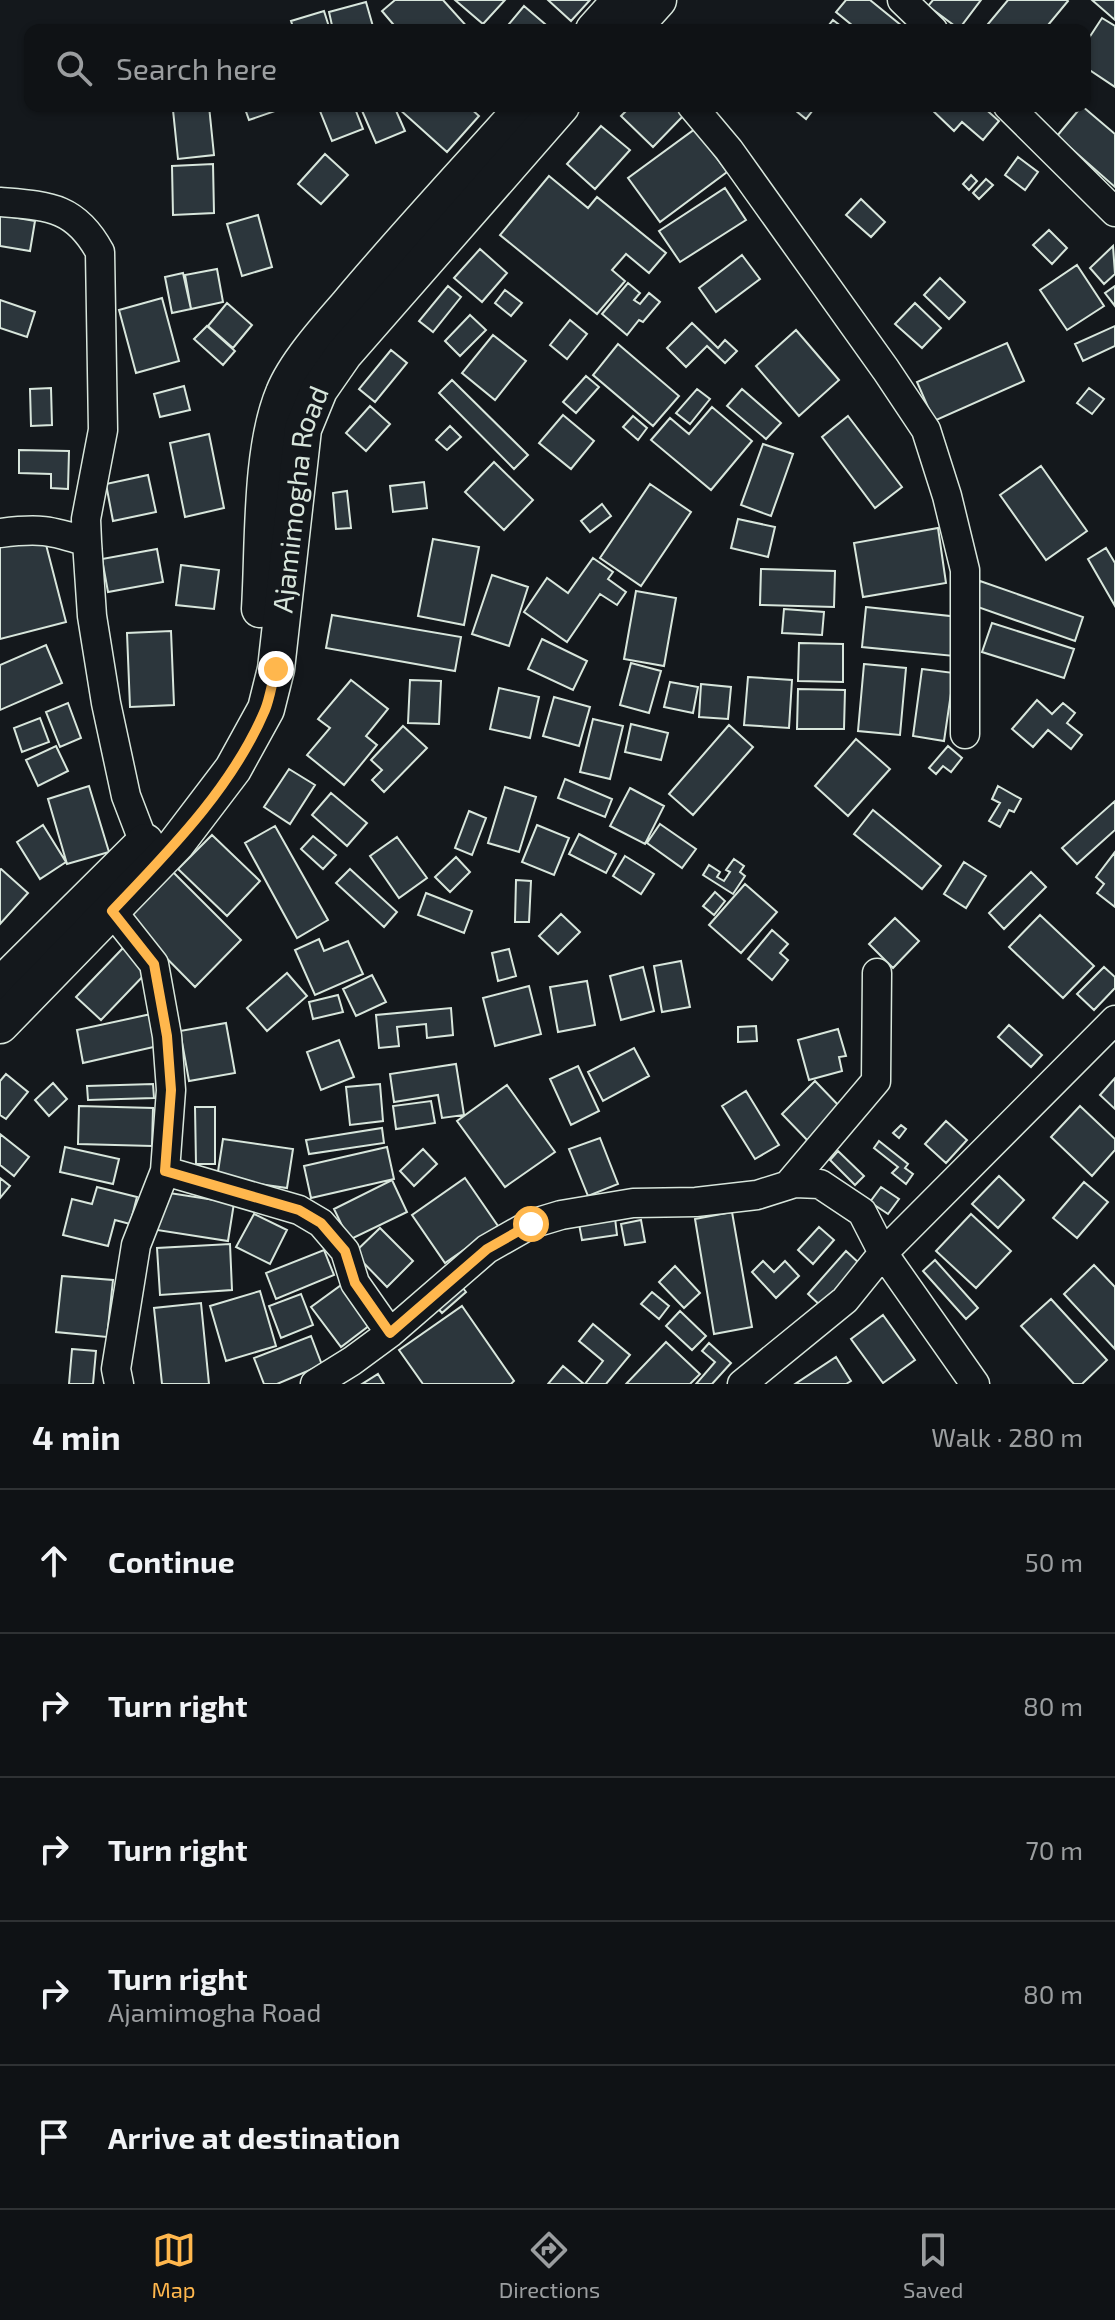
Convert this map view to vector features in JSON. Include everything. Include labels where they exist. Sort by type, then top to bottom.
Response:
[{"type":"main road","points":[[599,24],[621,0]]},
{"type":"main road","points":[[636,24],[658,0]]},
{"type":"main road","name":"Ajamimogha Road","points":[[0,986],[194,790],[223,744],[246,696],[258,650],[269,456],[284,391],[321,337],[363,286],[520,112]]},
{"type":"main road","name":"Ajamimogha Road","points":[[0,1025],[176,844],[233,769],[266,709],[276,669],[303,429],[319,390],[344,354],[556,112]]},
{"type":"street","points":[[902,0],[927,24]]},
{"type":"street","points":[[697,112],[737,162],[926,430],[947,496],[965,570],[965,734]]},
{"type":"street","points":[[1014,112],[1115,212]]},
{"type":"street","points":[[0,202],[49,206],[70,216],[89,232],[100,252],[103,430],[86,519],[92,616],[126,796],[144,843]]},
{"type":"street","points":[[0,533],[34,529],[87,542]]},
{"type":"street","points":[[112,911],[154,964],[167,1036],[171,1090],[165,1171],[136,1245],[116,1369],[119,1384]]},
{"type":"street","points":[[788,1185],[876,1081],[877,973]]},
{"type":"street","points":[[742,1384],[845,1300],[883,1253],[1115,1020]]},
{"type":"street","points":[[165,1171],[299,1210],[321,1223],[345,1251],[355,1283],[390,1333]]},
{"type":"street","points":[[315,1384],[390,1333],[487,1249],[531,1224],[561,1215],[633,1203],[696,1202],[757,1195],[788,1185],[820,1184],[862,1212],[883,1253],[975,1384]]},
{"type":"building","points":[[395,0],[443,0],[465,24],[393,24],[382,11]]},
{"type":"building","points":[[455,0],[505,0],[483,24]]},
{"type":"building","points":[[548,0],[590,0],[571,21]]},
{"type":"building","points":[[846,0],[870,0],[900,24],[851,24],[836,12]]},
{"type":"building","points":[[933,0],[981,0],[963,24],[952,24],[928,6]]},
{"type":"building","points":[[1008,0],[1068,1],[1049,24],[988,24]]},
{"type":"building","points":[[1092,0],[1115,0],[1115,20]]},
{"type":"building","points":[[366,2],[372,24],[332,24],[329,12]]},
{"type":"building","points":[[524,6],[545,24],[509,24]]},
{"type":"building","points":[[324,11],[328,24],[292,24],[291,21]]},
{"type":"building","points":[[1102,18],[1115,26],[1115,87],[1091,71],[1091,35]]},
{"type":"building","points":[[173,112],[210,112],[214,155],[178,159]]},
{"type":"building","points":[[246,112],[272,112],[249,120]]},
{"type":"building","points":[[320,112],[356,112],[363,129],[332,141]]},
{"type":"building","points":[[363,112],[397,112],[405,131],[376,143]]},
{"type":"building","points":[[402,112],[475,112],[479,116],[447,152]]},
{"type":"building","points":[[625,112],[685,114],[653,147],[621,116]]},
{"type":"building","points":[[797,112],[811,112],[806,119]]},
{"type":"building","points":[[934,112],[989,112],[999,121],[983,140],[962,122],[954,131]]},
{"type":"building","points":[[1077,112],[1089,112],[1115,134],[1115,187],[1057,136]]},
{"type":"building","points":[[601,126],[630,150],[595,189],[567,164]]},
{"type":"building","points":[[695,129],[727,172],[660,222],[628,178]]},
{"type":"building","points":[[325,154],[348,175],[321,204],[298,184]]},
{"type":"building","points":[[1018,157],[1038,172],[1025,190],[1005,175]]},
{"type":"building","points":[[213,164],[214,213],[173,215],[172,166]]},
{"type":"building","points":[[971,175],[977,181],[969,190],[963,184]]},
{"type":"building","points":[[549,176],[588,208],[597,197],[666,253],[649,273],[626,254],[612,270],[625,281],[597,314],[500,235]]},
{"type":"building","points":[[986,179],[993,185],[979,199],[973,193]]},
{"type":"building","points":[[725,188],[746,220],[680,262],[659,231]]},
{"type":"building","points":[[861,199],[885,222],[871,237],[846,215]]},
{"type":"building","points":[[0,215],[35,221],[30,251],[0,246]]},
{"type":"building","points":[[258,215],[272,267],[242,276],[227,224]]},
{"type":"building","points":[[1049,230],[1067,248],[1052,264],[1033,245]]},
{"type":"building","points":[[1113,246],[1115,274],[1104,284],[1090,268]]},
{"type":"building","points":[[480,249],[507,273],[482,302],[454,278]]},
{"type":"building","points":[[742,255],[760,279],[716,312],[699,288]]},
{"type":"building","points":[[1077,265],[1104,306],[1067,330],[1040,290]]},
{"type":"building","points":[[217,269],[223,302],[191,309],[185,275]]},
{"type":"building","points":[[183,273],[191,309],[172,313],[165,277]]},
{"type":"building","points":[[940,278],[965,302],[949,319],[924,295]]},
{"type":"building","points":[[628,283],[640,293],[634,300],[640,304],[649,293],[660,302],[627,335],[602,314]]},
{"type":"building","points":[[448,286],[461,297],[433,332],[419,321]]},
{"type":"building","points":[[1115,286],[1115,306],[1105,293]]},
{"type":"building","points":[[505,290],[522,303],[511,316],[495,303]]},
{"type":"building","points":[[162,298],[179,361],[136,373],[119,310]]},
{"type":"building","points":[[0,300],[35,312],[27,337],[0,328]]},
{"type":"building","points":[[227,303],[252,325],[233,348],[208,326]]},
{"type":"building","points":[[915,303],[941,328],[922,348],[895,324]]},
{"type":"building","points":[[470,315],[486,330],[460,356],[445,341]]},
{"type":"building","points":[[570,320],[587,334],[567,359],[550,345]]},
{"type":"building","points":[[692,323],[718,348],[725,340],[737,351],[725,363],[707,346],[686,367],[667,348]]},
{"type":"building","points":[[207,326],[235,351],[223,365],[194,339]]},
{"type":"building","points":[[1115,326],[1115,346],[1083,361],[1075,344]]},
{"type":"building","points":[[796,330],[839,380],[799,416],[756,366]]},
{"type":"building","points":[[493,335],[526,361],[495,400],[462,373]]},
{"type":"building","points":[[1007,343],[1024,381],[934,421],[917,382]]},
{"type":"building","points":[[618,344],[679,396],[653,426],[593,375]]},
{"type":"building","points":[[391,350],[407,363],[375,402],[359,389]]},
{"type":"building","points":[[586,376],[599,387],[576,413],[563,402]]},
{"type":"building","points":[[452,380],[528,455],[514,469],[439,393]]},
{"type":"building","points":[[184,386],[190,410],[160,417],[154,394]]},
{"type":"building","points":[[51,388],[52,425],[31,426],[30,389]]},
{"type":"building","points":[[1089,388],[1104,399],[1092,414],[1077,403]]},
{"type":"building","points":[[697,389],[710,399],[690,424],[676,413]]},
{"type":"building","points":[[742,389],[781,423],[766,439],[727,406]]},
{"type":"building","points":[[370,406],[390,424],[366,451],[346,433]]},
{"type":"building","points":[[712,407],[752,441],[711,490],[651,440],[670,418],[689,434]]},
{"type":"building","points":[[563,415],[594,441],[571,469],[539,443]]},
{"type":"building","points":[[633,416],[647,428],[638,440],[623,427]]},
{"type":"building","points":[[848,416],[902,487],[875,508],[822,437]]},
{"type":"building","points":[[450,426],[461,437],[447,450],[436,440]]},
{"type":"building","points":[[209,434],[224,508],[185,517],[170,443]]},
{"type":"building","points":[[763,444],[793,454],[771,516],[741,505]]},
{"type":"building","points":[[19,450],[69,451],[68,489],[51,488],[51,474],[19,473]]},
{"type":"building","points":[[494,462],[533,500],[504,530],[465,492]]},
{"type":"building","points":[[1041,466],[1087,531],[1046,560],[1000,495]]},
{"type":"building","points":[[148,475],[156,512],[113,521],[106,484]]},
{"type":"building","points":[[424,482],[427,508],[393,512],[390,486]]},
{"type":"building","points":[[650,484],[691,512],[641,586],[600,558]]},
{"type":"building","points":[[347,491],[351,528],[336,529],[333,493]]},
{"type":"building","points":[[602,504],[611,516],[590,532],[581,521]]},
{"type":"building","points":[[738,519],[775,527],[768,557],[731,548]]},
{"type":"building","points":[[938,528],[946,583],[863,597],[854,543]]},
{"type":"building","points":[[43,533],[66,622],[0,639],[0,544]]},
{"type":"building","points":[[433,539],[479,547],[464,625],[418,616]]},
{"type":"building","points":[[1106,548],[1115,563],[1115,606],[1088,559]]},
{"type":"building","points":[[157,549],[163,582],[108,592],[102,559]]},
{"type":"building","points":[[593,558],[613,572],[608,579],[626,592],[617,605],[600,594],[567,642],[524,612],[547,578],[568,593]]},
{"type":"building","points":[[181,565],[219,570],[214,609],[176,605]]},
{"type":"building","points":[[761,569],[835,571],[834,607],[760,605]]},
{"type":"building","points":[[492,575],[528,587],[509,646],[472,634]]},
{"type":"building","points":[[980,581],[1083,617],[1075,641],[972,605]]},
{"type":"building","points":[[636,591],[676,598],[664,666],[624,659]]},
{"type":"building","points":[[866,607],[959,617],[954,656],[862,647]]},
{"type":"building","points":[[784,609],[824,612],[822,635],[782,633]]},
{"type":"building","points":[[332,615],[461,637],[455,671],[326,648]]},
{"type":"building","points":[[992,623],[1074,649],[1064,678],[982,652]]},
{"type":"building","points":[[171,631],[174,705],[130,707],[127,633]]},
{"type":"building","points":[[542,639],[587,661],[573,690],[528,669]]},
{"type":"building","points":[[799,643],[843,644],[843,682],[798,681]]},
{"type":"building","points":[[46,645],[62,683],[0,710],[0,665]]},
{"type":"building","points":[[631,663],[661,671],[649,713],[620,705]]},
{"type":"building","points":[[864,664],[906,668],[900,735],[858,731]]},
{"type":"building","points":[[922,669],[954,673],[944,741],[913,736]]},
{"type":"building","points":[[748,677],[792,680],[789,728],[744,725]]},
{"type":"building","points":[[351,680],[388,709],[366,736],[377,745],[344,785],[307,755],[330,728],[318,719]]},
{"type":"building","points":[[410,680],[441,681],[439,724],[408,723]]},
{"type":"building","points":[[670,682],[698,687],[693,713],[664,707]]},
{"type":"building","points":[[701,684],[731,687],[728,719],[699,717]]},
{"type":"building","points":[[499,688],[539,697],[530,738],[490,729]]},
{"type":"building","points":[[798,689],[845,690],[844,729],[797,729]]},
{"type":"building","points":[[554,697],[590,707],[579,746],[543,736]]},
{"type":"building","points":[[1037,700],[1052,714],[1063,703],[1075,713],[1067,723],[1082,735],[1071,749],[1048,730],[1033,747],[1012,729]]},
{"type":"building","points":[[68,703],[81,738],[60,747],[46,712]]},
{"type":"building","points":[[40,718],[49,742],[22,752],[14,728]]},
{"type":"building","points":[[593,719],[623,726],[610,779],[580,772]]},
{"type":"building","points":[[631,724],[668,733],[661,760],[625,752]]},
{"type":"building","points":[[729,725],[753,747],[693,815],[669,794]]},
{"type":"building","points":[[403,726],[427,748],[384,792],[372,780],[382,770],[371,760]]},
{"type":"building","points":[[856,739],[890,769],[848,816],[815,786]]},
{"type":"building","points":[[56,746],[68,771],[38,786],[26,760]]},
{"type":"building","points":[[948,746],[962,758],[951,772],[943,766],[936,774],[929,768]]},
{"type":"building","points":[[289,769],[315,785],[290,824],[264,807]]},
{"type":"building","points":[[565,779],[612,799],[605,817],[558,798]]},
{"type":"building","points":[[89,786],[109,852],[67,864],[48,799]]},
{"type":"building","points":[[998,786],[1021,799],[1014,812],[1009,810],[1000,827],[989,821],[1000,803],[992,799]]},
{"type":"building","points":[[505,787],[536,797],[519,852],[488,843]]},
{"type":"building","points":[[630,788],[664,806],[645,844],[610,826]]},
{"type":"building","points":[[331,793],[367,823],[347,846],[312,815]]},
{"type":"building","points":[[1115,801],[1115,830],[1077,864],[1062,848]]},
{"type":"building","points":[[873,810],[941,866],[922,889],[854,834]]},
{"type":"building","points":[[469,811],[486,818],[472,855],[455,848]]},
{"type":"building","points":[[660,824],[696,849],[682,868],[647,843]]},
{"type":"building","points":[[43,825],[66,862],[40,879],[17,842]]},
{"type":"building","points":[[537,825],[569,838],[554,875],[522,862]]},
{"type":"building","points":[[275,826],[328,920],[297,938],[245,843]]},
{"type":"building","points":[[579,834],[616,854],[606,873],[569,854]]},
{"type":"building","points":[[212,835],[260,881],[227,916],[178,869]]},
{"type":"building","points":[[313,836],[336,855],[323,869],[301,849]]},
{"type":"building","points":[[397,837],[427,878],[399,898],[370,856]]},
{"type":"building","points":[[1115,852],[1115,907],[1097,893],[1104,884],[1096,877]]},
{"type":"building","points":[[625,856],[654,874],[641,894],[613,876]]},
{"type":"building","points":[[456,857],[470,872],[450,892],[435,877]]},
{"type":"building","points":[[734,859],[744,866],[740,872],[745,876],[733,894],[703,875],[709,865],[720,872],[717,877],[724,881],[730,872],[726,870]]},
{"type":"building","points":[[964,862],[986,876],[966,908],[944,894]]},
{"type":"building","points":[[350,869],[397,912],[384,927],[336,883]]},
{"type":"building","points":[[0,870],[28,893],[0,924]]},
{"type":"building","points":[[173,872],[241,940],[195,987],[127,918]]},
{"type":"building","points":[[1031,872],[1046,887],[1004,929],[989,913]]},
{"type":"building","points":[[516,880],[531,881],[529,922],[515,922]]},
{"type":"building","points":[[745,884],[777,912],[741,953],[709,925]]},
{"type":"building","points":[[715,892],[725,901],[714,915],[703,906]]},
{"type":"building","points":[[426,893],[472,911],[464,933],[418,915]]},
{"type":"building","points":[[561,914],[580,932],[558,954],[539,936]]},
{"type":"building","points":[[1040,915],[1094,966],[1063,998],[1009,947]]},
{"type":"building","points":[[895,918],[919,941],[893,968],[869,944]]},
{"type":"building","points":[[772,930],[788,944],[780,953],[788,960],[772,980],[748,959]]},
{"type":"building","points":[[319,939],[324,951],[348,941],[363,974],[315,995],[295,950]]},
{"type":"building","points":[[123,948],[148,971],[101,1020],[76,997]]},
{"type":"building","points":[[509,949],[516,976],[498,981],[492,953]]},
{"type":"building","points":[[681,961],[690,1007],[662,1012],[654,966]]},
{"type":"building","points":[[643,967],[654,1011],[621,1020],[610,976]]},
{"type":"building","points":[[1104,967],[1115,977],[1115,988],[1094,1010],[1077,994]]},
{"type":"building","points":[[287,973],[307,996],[267,1031],[247,1008]]},
{"type":"building","points":[[372,975],[386,1002],[356,1016],[343,989]]},
{"type":"building","points":[[587,981],[595,1025],[558,1032],[550,987]]},
{"type":"building","points":[[529,986],[541,1034],[495,1046],[483,998]]},
{"type":"building","points":[[338,995],[343,1012],[313,1019],[309,1002]]},
{"type":"building","points":[[451,1008],[453,1035],[427,1038],[426,1024],[397,1027],[399,1046],[379,1048],[376,1015]]},
{"type":"building","points":[[151,1014],[158,1046],[83,1063],[77,1030]]},
{"type":"building","points":[[226,1023],[235,1073],[189,1081],[180,1031]]},
{"type":"building","points":[[1009,1025],[1042,1055],[1031,1067],[998,1037]]},
{"type":"building","points":[[756,1026],[757,1041],[738,1042],[738,1027]]},
{"type":"building","points":[[838,1029],[846,1056],[839,1057],[842,1071],[809,1080],[798,1040]]},
{"type":"building","points":[[339,1040],[354,1077],[321,1090],[307,1052]]},
{"type":"building","points":[[634,1048],[649,1076],[603,1101],[588,1072]]},
{"type":"building","points":[[456,1064],[464,1115],[442,1118],[438,1095],[394,1102],[390,1074]]},
{"type":"building","points":[[578,1066],[599,1111],[571,1125],[550,1079]]},
{"type":"building","points":[[6,1074],[28,1092],[6,1119],[0,1115],[0,1081]]},
{"type":"building","points":[[1115,1078],[1115,1109],[1100,1095]]},
{"type":"building","points":[[815,1081],[843,1110],[810,1143],[782,1114]]},
{"type":"building","points":[[53,1083],[67,1099],[49,1116],[35,1100]]},
{"type":"building","points":[[153,1084],[154,1098],[88,1100],[87,1086]]},
{"type":"building","points":[[380,1084],[383,1121],[350,1125],[346,1087]]},
{"type":"building","points":[[507,1085],[555,1152],[505,1187],[457,1121]]},
{"type":"building","points":[[746,1091],[779,1145],[755,1159],[722,1106]]},
{"type":"building","points":[[431,1101],[435,1123],[396,1129],[393,1106]]},
{"type":"building","points":[[79,1106],[153,1108],[152,1146],[78,1144]]},
{"type":"building","points":[[1080,1106],[1115,1139],[1115,1150],[1092,1176],[1051,1137]]},
{"type":"building","points":[[195,1107],[215,1107],[215,1164],[196,1164]]},
{"type":"building","points":[[946,1121],[967,1140],[946,1163],[925,1144]]},
{"type":"building","points":[[901,1125],[906,1129],[899,1138],[893,1133]]},
{"type":"building","points":[[382,1128],[384,1143],[309,1154],[306,1140]]},
{"type":"building","points":[[0,1134],[29,1157],[14,1176],[0,1165]]},
{"type":"building","points":[[600,1138],[618,1184],[588,1196],[569,1149]]},
{"type":"building","points":[[223,1139],[293,1149],[287,1188],[217,1178]]},
{"type":"building","points":[[879,1141],[908,1164],[905,1168],[913,1174],[906,1184],[892,1173],[898,1167],[874,1148]]},
{"type":"building","points":[[65,1147],[119,1159],[113,1184],[60,1172]]},
{"type":"building","points":[[387,1147],[394,1179],[311,1198],[304,1166]]},
{"type":"building","points":[[423,1149],[437,1164],[414,1186],[400,1171]]},
{"type":"building","points":[[838,1151],[864,1176],[855,1185],[830,1160]]},
{"type":"building","points":[[999,1176],[1024,1200],[998,1228],[972,1204]]},
{"type":"building","points":[[0,1178],[10,1186],[0,1198]]},
{"type":"building","points":[[465,1178],[498,1226],[445,1263],[412,1215]]},
{"type":"building","points":[[392,1180],[407,1212],[349,1240],[334,1209]]},
{"type":"building","points":[[1084,1182],[1108,1202],[1077,1238],[1053,1218]]},
{"type":"building","points":[[97,1187],[137,1197],[130,1224],[115,1220],[108,1246],[63,1235],[72,1199],[92,1204]]},
{"type":"building","points":[[881,1187],[899,1199],[888,1214],[870,1202]]},
{"type":"building","points":[[163,1192],[234,1203],[228,1241],[157,1230]]},
{"type":"building","points":[[732,1212],[752,1327],[714,1334],[695,1219]]},
{"type":"building","points":[[254,1214],[287,1230],[270,1264],[236,1247]]},
{"type":"building","points":[[971,1214],[1011,1251],[976,1288],[936,1251]]},
{"type":"building","points":[[615,1218],[617,1235],[582,1240],[579,1224]]},
{"type":"building","points":[[641,1220],[645,1242],[625,1245],[621,1224]]},
{"type":"building","points":[[819,1227],[834,1240],[813,1264],[798,1250]]},
{"type":"building","points":[[380,1228],[413,1261],[387,1287],[354,1253]]},
{"type":"building","points":[[230,1244],[232,1290],[160,1295],[157,1248]]},
{"type":"building","points":[[324,1250],[334,1275],[276,1299],[266,1273]]},
{"type":"building","points":[[846,1251],[859,1263],[821,1306],[808,1294]]},
{"type":"building","points":[[935,1260],[978,1308],[966,1319],[923,1271]]},
{"type":"building","points":[[763,1261],[774,1272],[785,1261],[799,1276],[776,1298],[752,1272]]},
{"type":"building","points":[[1094,1265],[1115,1287],[1115,1349],[1064,1294]]},
{"type":"building","points":[[675,1266],[700,1293],[684,1308],[659,1282]]},
{"type":"building","points":[[62,1276],[113,1280],[107,1337],[56,1332]]},
{"type":"building","points":[[344,1283],[374,1322],[341,1347],[311,1307]]},
{"type":"building","points":[[459,1283],[466,1292],[442,1313],[435,1305]]},
{"type":"building","points":[[260,1291],[276,1346],[226,1361],[210,1306]]},
{"type":"building","points":[[652,1292],[669,1306],[659,1319],[641,1304]]},
{"type":"building","points":[[301,1294],[313,1325],[281,1338],[269,1306]]},
{"type":"building","points":[[1051,1299],[1107,1360],[1082,1384],[1074,1384],[1021,1326]]},
{"type":"building","points":[[201,1303],[209,1384],[162,1384],[154,1308]]},
{"type":"building","points":[[462,1306],[514,1381],[511,1384],[423,1384],[399,1350]]},
{"type":"building","points":[[680,1311],[706,1336],[692,1350],[666,1326]]},
{"type":"building","points":[[883,1315],[915,1360],[883,1383],[851,1339]]},
{"type":"building","points":[[593,1324],[630,1355],[606,1384],[585,1384],[603,1361],[579,1341]]},
{"type":"building","points":[[311,1336],[322,1365],[277,1384],[264,1384],[254,1358]]},
{"type":"building","points":[[666,1342],[700,1374],[690,1384],[626,1384]]},
{"type":"building","points":[[709,1343],[731,1363],[712,1384],[696,1384],[715,1362],[702,1351]]},
{"type":"building","points":[[72,1349],[96,1351],[93,1384],[69,1384]]},
{"type":"building","points":[[836,1357],[851,1381],[846,1384],[795,1384]]},
{"type":"building","points":[[563,1366],[584,1384],[548,1384]]},
{"type":"building","points":[[378,1374],[384,1384],[362,1384]]},
{"type":"route","points":[[276,669],[266,709],[233,769],[176,844],[112,911],[154,964],[167,1036],[171,1090],[165,1171],[299,1210],[321,1223],[345,1251],[355,1283],[390,1333],[487,1249],[531,1224]]}]
